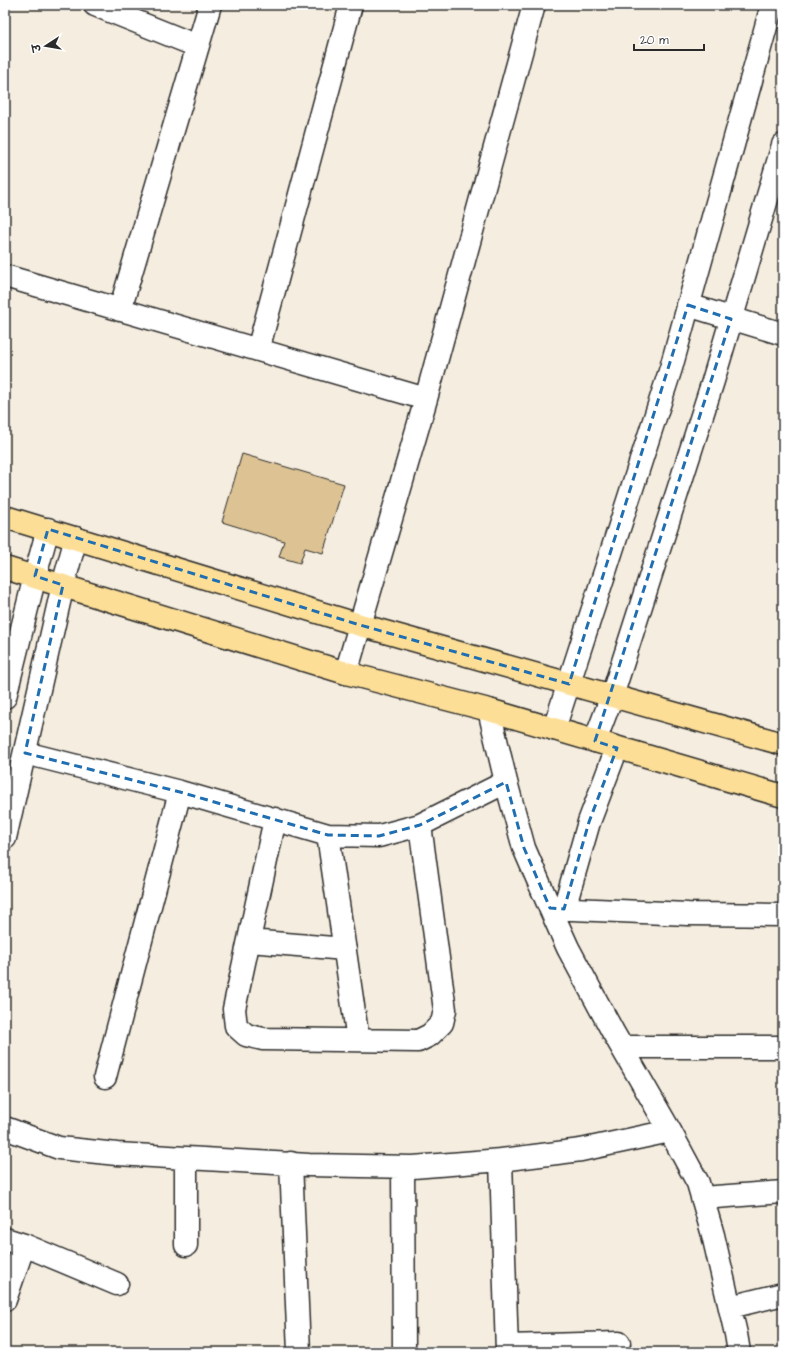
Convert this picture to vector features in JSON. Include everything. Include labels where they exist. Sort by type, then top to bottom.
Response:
[{"type":"main road","points":[[5,517],[360,625],[783,744]]},
{"type":"main road","points":[[5,568],[346,673],[489,710],[783,796]]},
{"type":"street","points":[[95,5],[197,46]]},
{"type":"street","points":[[120,310],[210,5]]},
{"type":"street","points":[[258,350],[351,5]]},
{"type":"street","points":[[346,673],[426,399],[534,5]]},
{"type":"street","points":[[554,729],[671,368],[772,5]]},
{"type":"street","points":[[595,741],[612,696],[713,381],[783,145]]},
{"type":"street","points":[[5,276],[426,399]]},
{"type":"street","points":[[688,305],[783,334]]},
{"type":"street","points":[[5,697],[48,530]]},
{"type":"street","points":[[5,838],[63,585],[76,538]]},
{"type":"street","points":[[489,710],[506,782],[524,848],[557,908],[568,948],[698,1183],[713,1235],[739,1352]]},
{"type":"street","points":[[557,908],[617,748]]},
{"type":"street","points":[[25,753],[180,792],[328,835],[379,836],[420,825],[506,782]]},
{"type":"street","points":[[105,1077],[180,792]]},
{"type":"street","points":[[275,820],[234,1009],[236,1026],[246,1035],[263,1039],[418,1041],[430,1035],[442,1023],[445,1010],[420,825]]},
{"type":"street","points":[[328,835],[358,1040]]},
{"type":"street","points":[[557,908],[688,914],[783,914]]},
{"type":"street","points":[[248,941],[344,949]]},
{"type":"street","points":[[622,1048],[783,1047]]},
{"type":"street","points":[[5,1128],[59,1148],[117,1154],[291,1164],[403,1167],[501,1160],[581,1150],[670,1131]]},
{"type":"street","points":[[186,1158],[186,1245]]},
{"type":"street","points":[[501,1160],[507,1349],[619,1343]]},
{"type":"street","points":[[291,1164],[299,1352]]},
{"type":"street","points":[[403,1167],[404,1352]]},
{"type":"street","points":[[702,1198],[783,1192]]},
{"type":"street","points":[[5,1300],[15,1242],[117,1284]]},
{"type":"street","points":[[730,1306],[783,1294]]},
{"type":"highlighted area","points":[[688,305],[731,319],[595,741],[617,748],[589,822],[564,909],[550,908],[524,848],[506,782],[420,825],[379,836],[328,835],[180,792],[25,753],[63,585],[35,576],[48,529],[360,625],[569,684]]},
{"type":"building","points":[[242,454],[344,484],[323,553],[305,548],[300,563],[279,557],[284,541],[222,522]]}]
